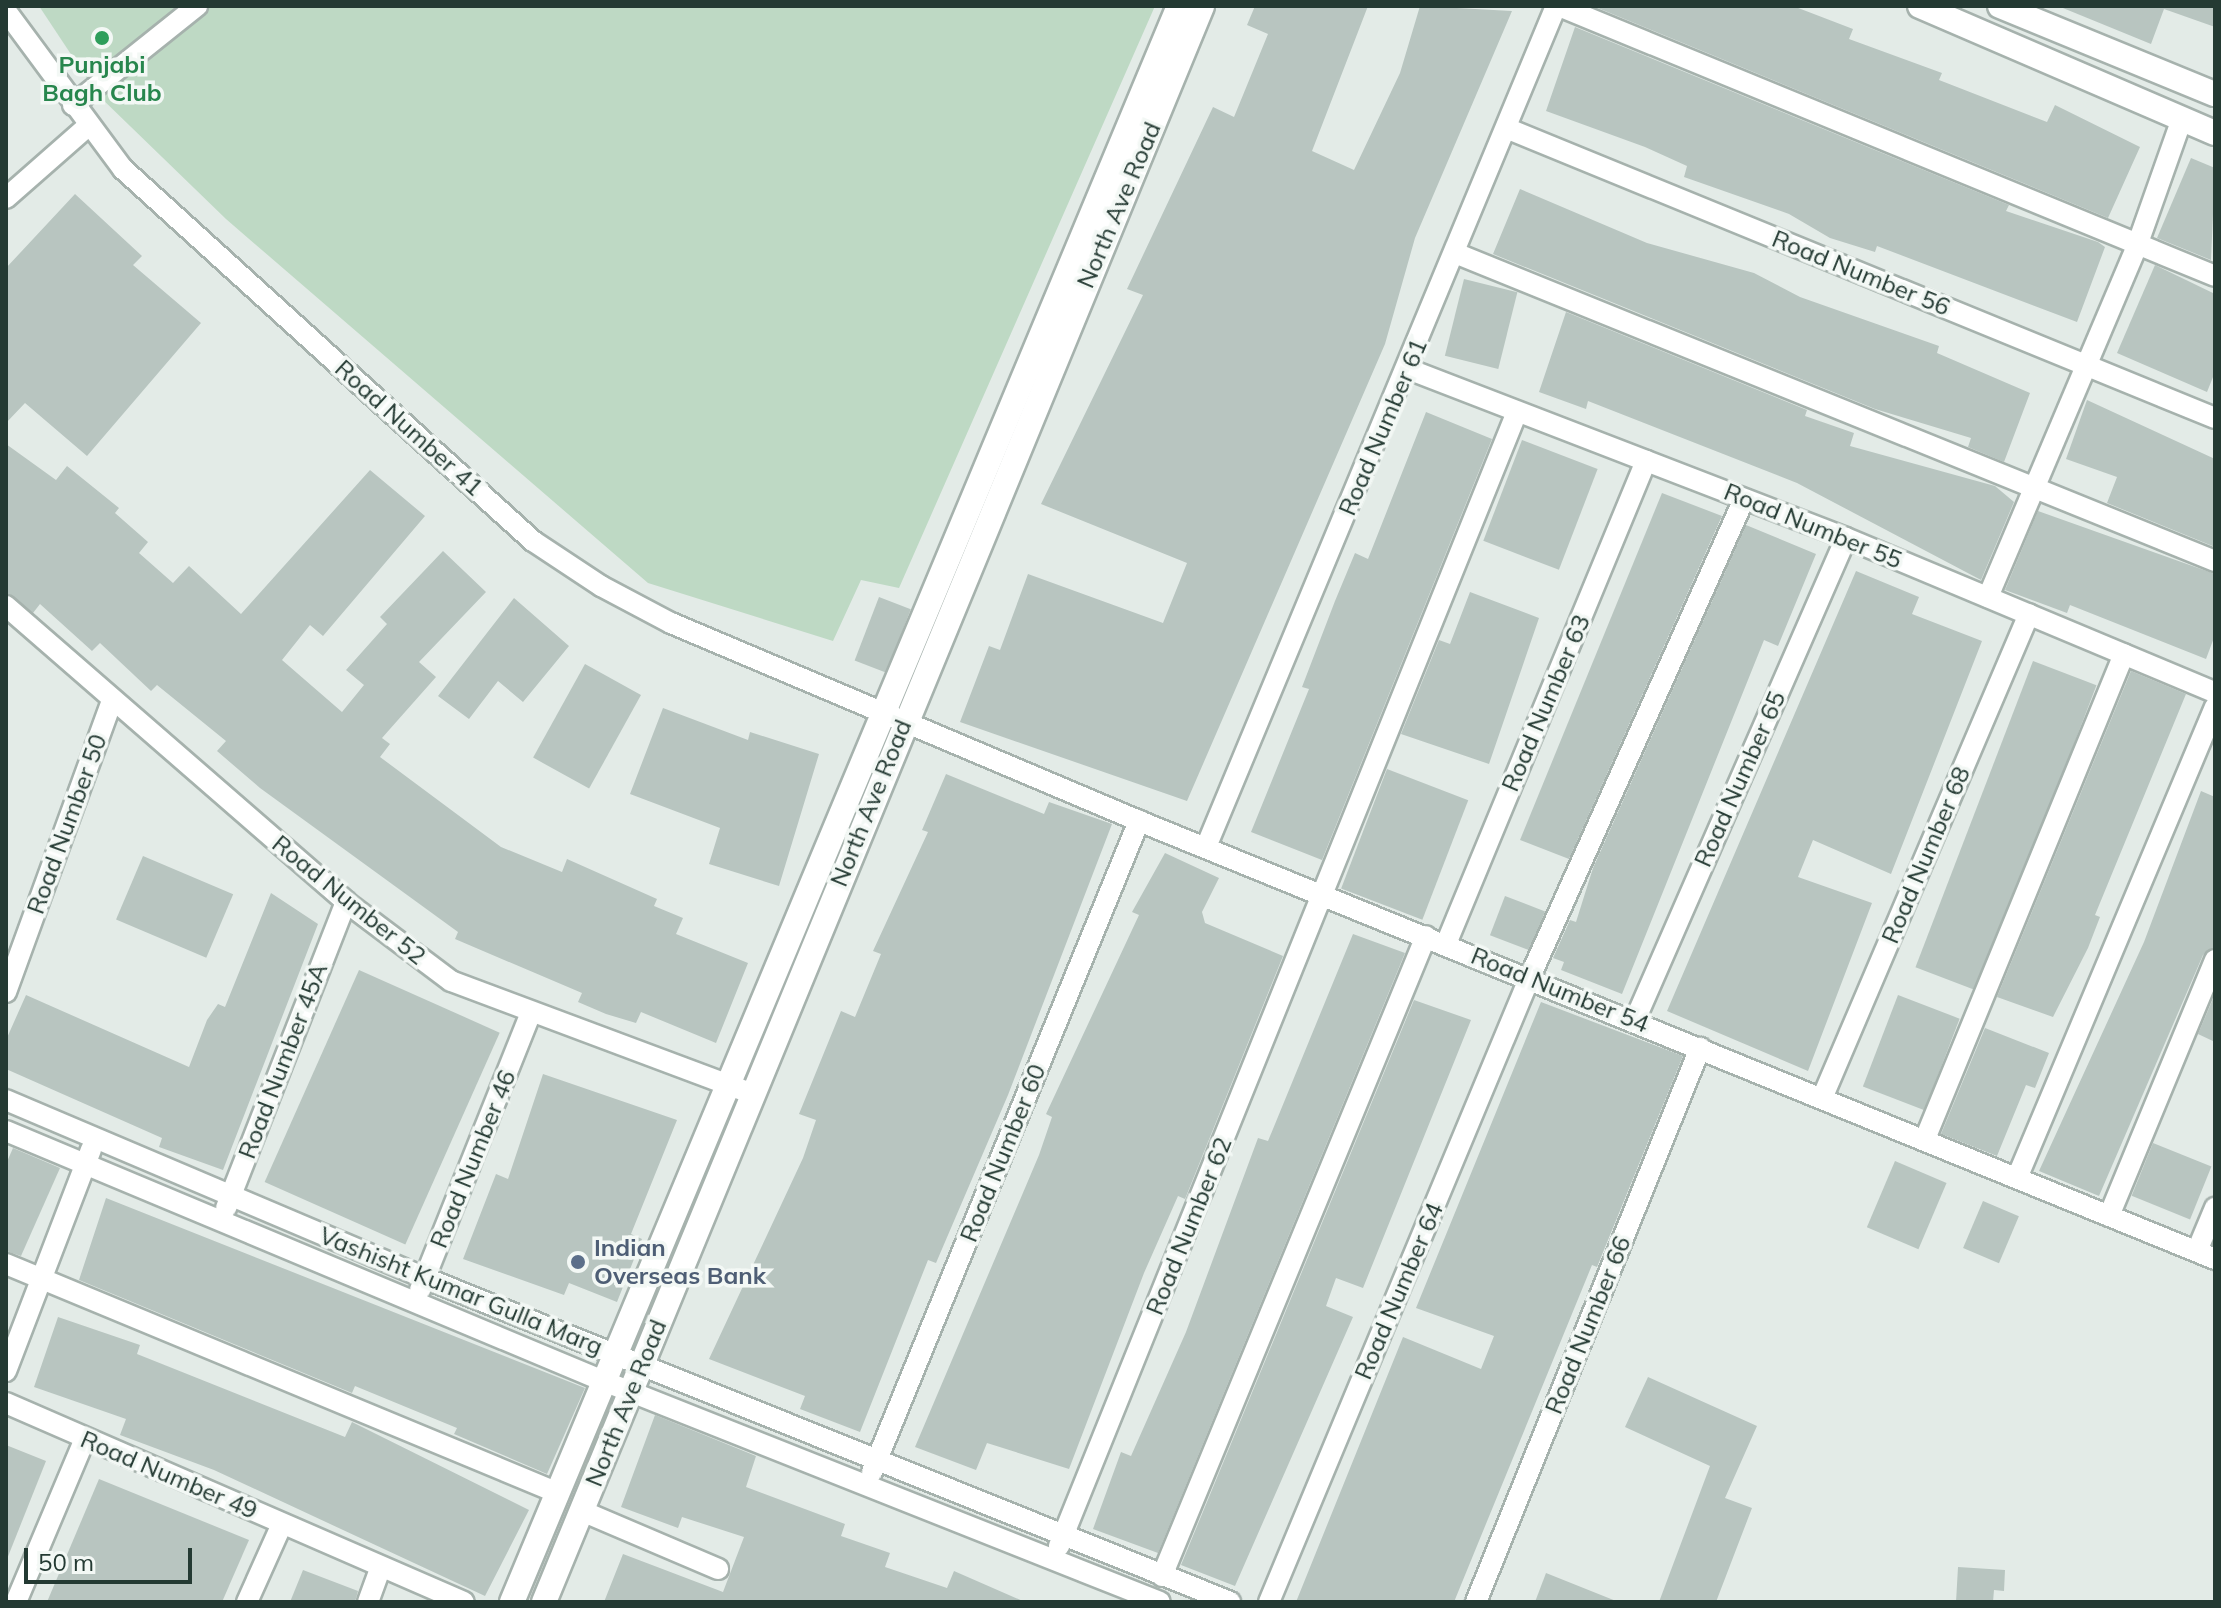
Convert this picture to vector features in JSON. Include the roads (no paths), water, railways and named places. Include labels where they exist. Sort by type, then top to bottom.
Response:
[{"type":"street","points":[[73,105],[197,6]]},
{"type":"street","points":[[512,1602],[612,1352],[726,1083],[896,713],[1179,6]]},
{"type":"street","name":"North Ave Road","points":[[544,1602],[753,1094],[896,713],[1202,6]]},
{"type":"street","points":[[1557,6],[2215,276]]},
{"type":"street","name":"Road Number 61","points":[[1206,847],[1557,6]]},
{"type":"street","points":[[1920,6],[2215,133]]},
{"type":"street","points":[[2000,6],[2031,12],[2215,94]]},
{"type":"street","name":"Road Number 41","points":[[6,11],[123,169],[533,541],[671,623],[896,713]]},
{"type":"street","points":[[1988,597],[2138,243],[2182,119]]},
{"type":"street","points":[[6,198],[89,125]]},
{"type":"street","name":"Road Number 56","points":[[1506,128],[2215,418]]},
{"type":"street","points":[[1455,253],[2215,561]]},
{"type":"street","name":"Road Number 55","points":[[1408,369],[1846,538],[2215,692]]},
{"type":"street","name":"Road Number 62","points":[[1054,1559],[1517,412]]},
{"type":"street","name":"Road Number 63","points":[[1162,1576],[1646,461]]},
{"type":"street","name":"Road Number 64","points":[[1269,1602],[1529,979],[1744,499]]},
{"type":"street","name":"Road Number 65","points":[[1635,1020],[1846,538]]},
{"type":"street","name":"Road Number 52","points":[[6,606],[346,902],[451,981],[530,1015],[753,1094]]},
{"type":"street","name":"Road Number 68","points":[[1823,1096],[2029,614]]},
{"type":"street","points":[[1925,1139],[2124,654]]},
{"type":"street","name":"Road Number 50","points":[[6,992],[112,700]]},
{"type":"street","points":[[2017,1178],[2215,707]]},
{"type":"street","name":"Road Number 54","points":[[896,713],[1139,821],[1823,1096],[2206,1255]]},
{"type":"street","name":"Road Number 60","points":[[867,1486],[1139,821]]},
{"type":"street","name":"Road Number 45A","points":[[221,1220],[346,902]]},
{"type":"street","points":[[2109,1216],[2215,960]]},
{"type":"street","name":"Road Number 46","points":[[414,1302],[530,1015]]},
{"type":"street","name":"Road Number 66","points":[[1476,1602],[1700,1048]]},
{"type":"street","name":"Vashisht Kumar Gulla Marg","points":[[6,1100],[94,1142],[425,1278],[1230,1602]]},
{"type":"street","name":"Vashisht Kumar Gulla Marg","points":[[6,1131],[601,1380],[1160,1602]]},
{"type":"street","points":[[6,1371],[94,1142]]},
{"type":"street","points":[[2206,1255],[2215,1208]]},
{"type":"street","points":[[6,1264],[556,1492]]},
{"type":"street","name":"Road Number 49","points":[[6,1403],[464,1602]]},
{"type":"street","points":[[16,1602],[85,1439]]},
{"type":"street","points":[[582,1511],[718,1569]]},
{"type":"street","points":[[247,1602],[282,1524]]},
{"type":"street","points":[[368,1602],[381,1567]]},
{"type":"place","name":"Punjabi Bagh Club","points":[[102,38]]},
{"type":"place","name":"Indian Overseas Bank","points":[[578,1262]]}]
